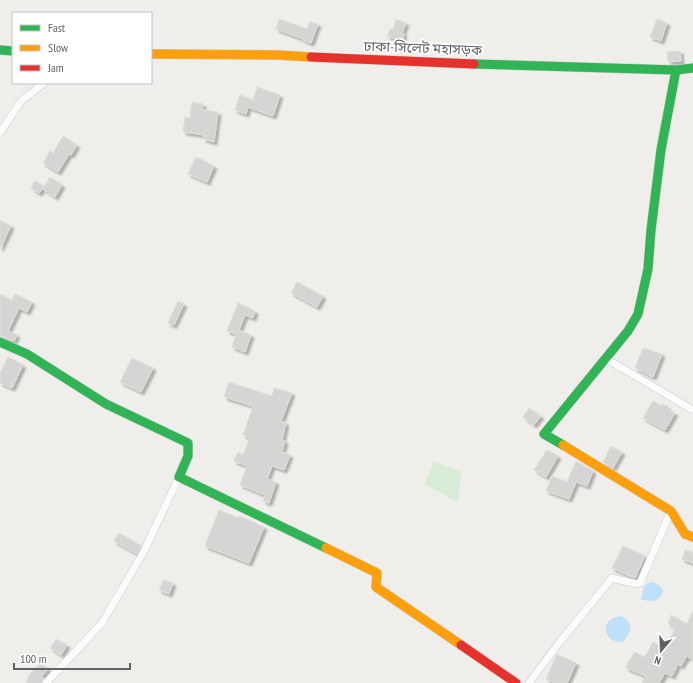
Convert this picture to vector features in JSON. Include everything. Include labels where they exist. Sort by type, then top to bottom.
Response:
[{"type":"main road","points":[[0,50],[12,51]]},
{"type":"main road","name":"ঢাকা-সিলেট মহাসড়ক","points":[[152,54],[277,55],[464,64],[676,70],[693,68]]},
{"type":"main road","points":[[676,70],[661,150],[651,230],[648,269],[638,314],[628,331],[544,434],[671,512],[685,534],[693,537]]},
{"type":"main road","points":[[0,342],[27,354],[106,404],[188,443],[190,449],[188,458],[179,477],[378,573],[376,587],[516,683]]},
{"type":"street","points":[[0,133],[21,101],[43,84]]},
{"type":"street","points":[[605,358],[693,410]]},
{"type":"street","points":[[46,683],[102,623],[144,552],[179,477]]},
{"type":"street","points":[[529,683],[559,643],[612,578],[637,584],[640,583],[671,512]]},
{"type":"green space","points":[[433,461],[461,472],[458,502],[425,485]]},
{"type":"water","points":[[652,582],[659,585],[663,590],[662,595],[655,601],[641,600],[646,584]]},
{"type":"water","points":[[621,616],[630,625],[630,631],[623,642],[611,639],[606,630],[606,626],[609,621]]},
{"type":"building","points":[[279,19],[307,29],[310,22],[318,24],[311,43],[276,29]]},
{"type":"building","points":[[396,19],[406,23],[402,33],[404,34],[402,41],[387,36],[390,29],[393,30]]},
{"type":"building","points":[[657,19],[667,23],[661,41],[650,37]]},
{"type":"building","points":[[680,51],[681,61],[668,62],[667,52]]},
{"type":"building","points":[[257,87],[280,95],[273,116],[248,107],[246,114],[235,110],[240,95],[253,100]]},
{"type":"building","points":[[192,102],[203,104],[202,110],[218,112],[214,142],[203,139],[204,135],[183,132],[185,117],[190,118]]},
{"type":"building","points":[[63,136],[77,145],[71,155],[69,154],[58,172],[43,163],[50,151],[53,153]]},
{"type":"building","points":[[196,157],[214,166],[207,182],[188,174]]},
{"type":"building","points":[[50,177],[62,185],[55,197],[43,189]]},
{"type":"building","points":[[35,181],[44,186],[39,193],[31,188]]},
{"type":"building","points":[[0,220],[11,226],[0,249]]},
{"type":"building","points":[[297,282],[323,296],[317,307],[291,293]]},
{"type":"building","points":[[0,294],[12,300],[15,294],[32,302],[27,312],[19,308],[8,331],[17,335],[14,341],[0,336]]},
{"type":"building","points":[[178,301],[184,304],[174,325],[168,323]]},
{"type":"building","points":[[238,303],[255,311],[253,318],[245,315],[239,330],[251,335],[245,352],[232,347],[236,334],[227,331]]},
{"type":"building","points":[[643,348],[662,354],[653,377],[635,368]]},
{"type":"building","points":[[8,357],[23,365],[12,388],[0,383],[0,373]]},
{"type":"building","points":[[132,358],[153,368],[141,392],[120,382]]},
{"type":"building","points":[[229,382],[272,396],[274,388],[292,393],[281,421],[286,423],[282,440],[285,441],[282,452],[290,455],[284,470],[272,466],[267,479],[276,482],[269,503],[263,501],[265,495],[240,485],[247,466],[234,461],[238,452],[243,455],[250,438],[243,435],[253,406],[224,397]]},
{"type":"building","points":[[653,401],[661,406],[662,404],[668,407],[667,409],[675,413],[665,430],[643,418]]},
{"type":"building","points":[[529,408],[541,416],[534,425],[523,417]]},
{"type":"building","points":[[611,446],[622,452],[613,468],[603,462]]},
{"type":"building","points":[[547,450],[558,456],[546,477],[534,470]]},
{"type":"building","points":[[576,461],[593,471],[587,486],[576,482],[569,499],[546,491],[552,476],[567,482]]},
{"type":"building","points":[[219,510],[238,518],[239,516],[264,527],[249,563],[205,546]]},
{"type":"building","points":[[119,533],[141,546],[137,554],[114,541]]},
{"type":"building","points":[[623,546],[645,556],[635,578],[612,568]]},
{"type":"building","points":[[685,550],[693,553],[693,563],[682,559]]},
{"type":"building","points":[[164,580],[173,583],[169,594],[159,590]]},
{"type":"building","points":[[693,610],[693,660],[687,656],[681,666],[678,664],[672,676],[665,673],[659,683],[642,683],[646,676],[626,668],[634,652],[645,657],[653,642],[662,648],[665,643],[668,644],[674,630],[674,627],[668,624],[671,615],[687,624]]},
{"type":"building","points":[[56,639],[67,645],[61,655],[50,648]]},
{"type":"building","points":[[557,654],[576,663],[567,683],[555,683],[546,679]]},
{"type":"building","points":[[40,663],[48,669],[41,677],[44,678],[41,683],[26,683],[30,673]]},
{"type":"traffic: fast","points":[[0,50],[12,51]]},
{"type":"traffic: fast","points":[[474,64],[676,70],[693,68]]},
{"type":"traffic: fast","points":[[563,445],[544,434],[628,331],[638,314],[648,269],[651,230],[661,150],[676,70]]},
{"type":"traffic: fast","points":[[0,342],[27,354],[106,404],[188,443],[188,456],[179,477],[326,548]]},
{"type":"traffic: slow","points":[[152,54],[277,55],[311,57]]},
{"type":"traffic: slow","points":[[563,445],[671,511],[685,534],[693,537]]},
{"type":"traffic: slow","points":[[326,548],[377,573],[376,587],[461,645]]},
{"type":"traffic: jam","points":[[311,57],[474,64]]},
{"type":"traffic: jam","points":[[461,645],[516,683]]}]
